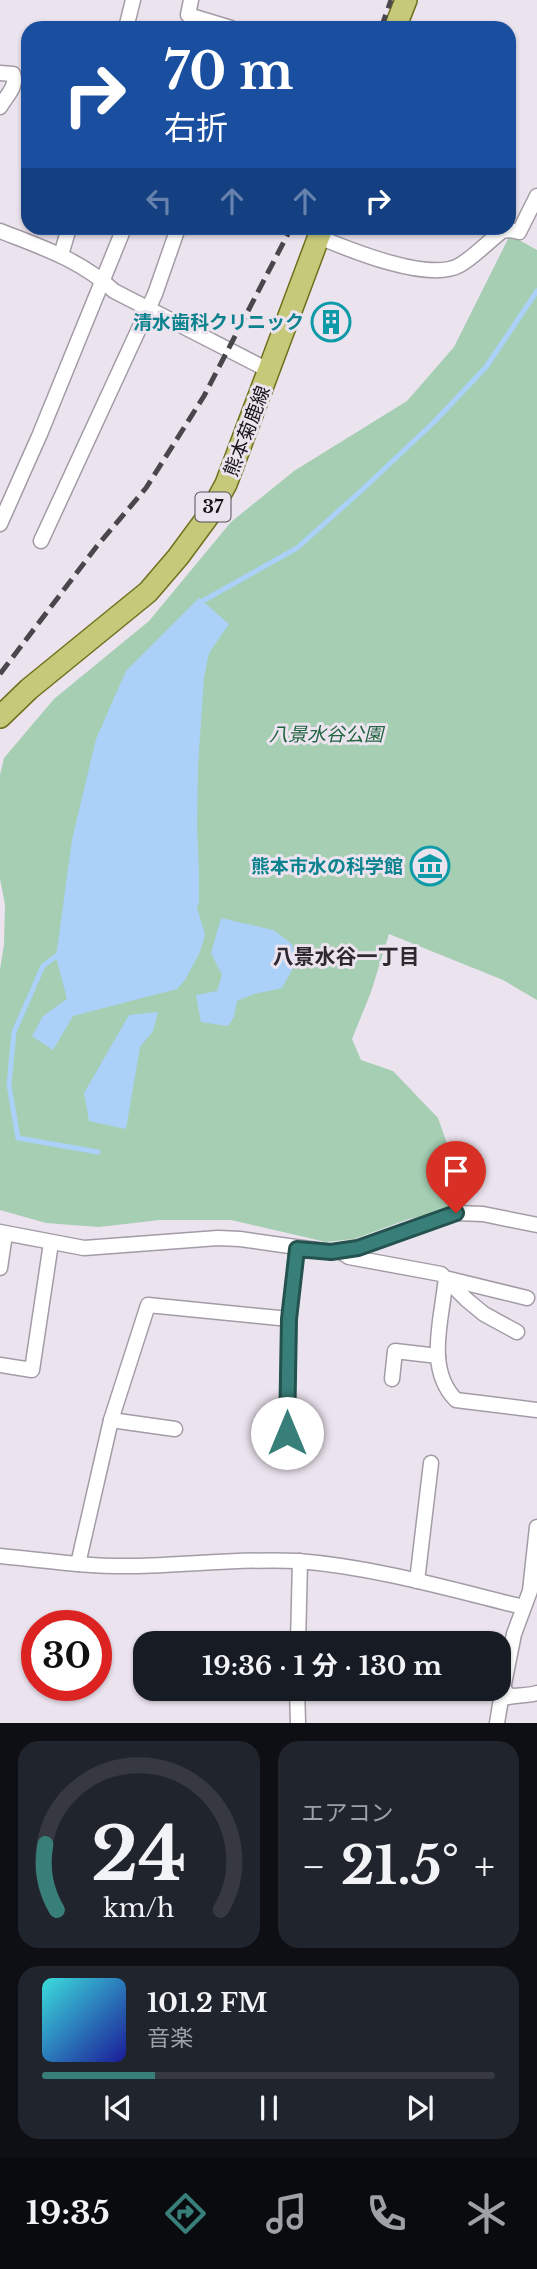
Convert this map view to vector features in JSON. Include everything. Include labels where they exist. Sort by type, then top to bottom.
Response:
[{"type":"main road","points":[[398,21],[406,0]]},
{"type":"main road","name":"熊本菊鹿線","points":[[0,717],[29,689],[148,592],[209,515],[226,484],[320,235]]},
{"type":"street","points":[[128,21],[133,0]]},
{"type":"street","points":[[191,0],[188,15],[208,21]]},
{"type":"street","points":[[0,73],[13,74],[15,79],[0,107]]},
{"type":"street","points":[[516,231],[519,232],[537,196]]},
{"type":"street","points":[[0,231],[61,254],[95,274],[114,291],[270,371]]},
{"type":"street","points":[[61,254],[67,235]]},
{"type":"street","points":[[2,515],[104,282],[121,235]]},
{"type":"street","points":[[41,541],[148,309],[176,235]]},
{"type":"street","points":[[328,235],[386,262],[421,269],[445,270],[458,266],[497,235]]},
{"type":"street","points":[[0,1268],[3,1233],[84,1248],[218,1238],[341,1252],[456,1213],[483,1214],[537,1225]]},
{"type":"street","points":[[0,1365],[32,1370],[51,1243]]},
{"type":"street","points":[[287,1433],[289,1319],[297,1249]]},
{"type":"street","points":[[341,1252],[349,1257],[441,1274],[484,1314],[517,1332]]},
{"type":"street","points":[[449,1279],[527,1298]]},
{"type":"street","points":[[449,1279],[445,1285],[438,1356],[439,1375],[456,1400],[537,1410]]},
{"type":"street","points":[[78,1564],[111,1420],[148,1305],[289,1319]]},
{"type":"street","points":[[392,1379],[395,1351],[438,1356]]},
{"type":"street","points":[[111,1420],[175,1429]]},
{"type":"street","points":[[417,1581],[431,1463]]},
{"type":"street","points":[[511,1649],[530,1591],[537,1527]]},
{"type":"street","points":[[0,1556],[132,1566],[256,1560],[300,1561],[417,1581],[523,1607]]},
{"type":"street","points":[[298,1631],[300,1561]]},
{"type":"street","points":[[511,1695],[522,1697],[537,1693]]},
{"type":"street","points":[[297,1701],[298,1723]]},
{"type":"street","points":[[497,1723],[502,1701]]},
{"type":"green space","name":"八景水谷公園","points":[[510,235],[537,250],[537,1000],[503,980],[389,934],[371,992],[352,1039],[361,1060],[393,1071],[438,1118],[455,1166],[463,1207],[409,1219],[354,1239],[326,1242],[231,1220],[160,1220],[99,1227],[46,1223],[0,1210],[0,969],[4,945],[5,904],[0,879],[0,775],[4,758],[54,699],[149,621],[231,522],[294,471],[407,401],[454,347]]},
{"type":"water","points":[[199,598],[229,624],[209,653],[204,677],[197,827],[197,908],[205,934],[200,952],[177,989],[73,1016],[53,1050],[32,1036],[43,1016],[67,999],[56,957],[72,840],[96,739],[126,671]]},
{"type":"water","points":[[221,918],[273,930],[292,944],[297,961],[282,988],[237,1001],[234,1017],[228,1026],[201,1022],[196,995],[217,991],[222,975],[211,953]]},
{"type":"water","points":[[158,1012],[153,1031],[140,1047],[126,1129],[89,1121],[84,1093],[129,1015]]},
{"type":"waterway","points":[[199,603],[297,548],[363,489],[434,422],[486,367],[537,291]]},
{"type":"waterway","points":[[59,954],[43,966],[14,1032],[9,1085],[18,1138],[98,1152]]},
{"type":"railway","points":[[384,21],[391,0]]},
{"type":"railway","points":[[0,674],[97,546],[146,488],[204,396],[287,235]]},
{"type":"place","name":"清水歯科クリニック","points":[[331,322]]},
{"type":"place","name":"熊本市水の科学館","points":[[430,866]]},
{"type":"district","name":"八景水谷一丁目","points":[[346,957]]},
{"type":"route","points":[[287,1433],[289,1319],[297,1249],[341,1252],[456,1213]]}]
